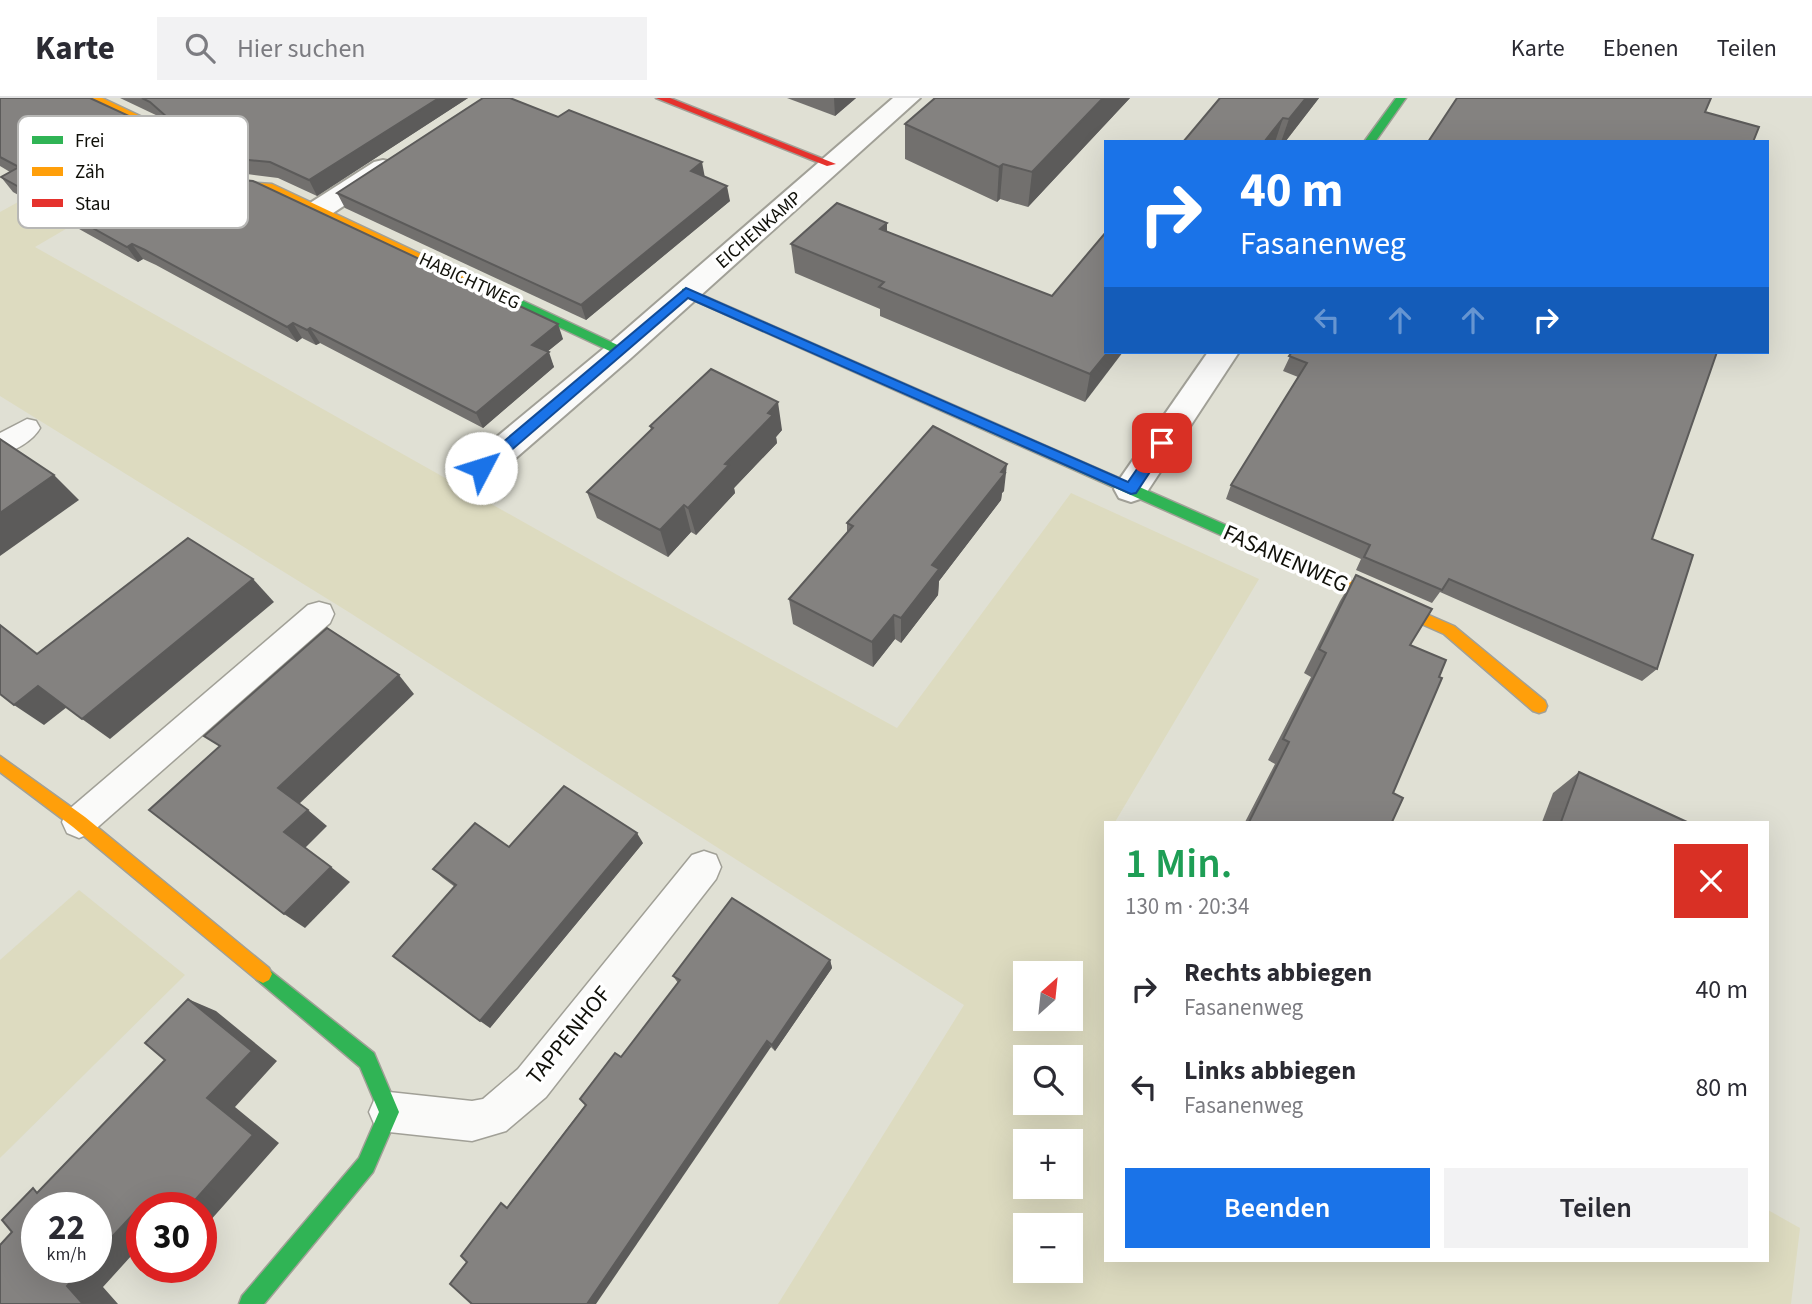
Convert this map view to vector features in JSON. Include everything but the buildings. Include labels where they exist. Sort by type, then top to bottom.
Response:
[{"type":"street","name":"HABICHTWEG","points":[[94,98],[132,116]]},
{"type":"street","points":[[661,98],[831,164]]},
{"type":"street","name":"EICHENKAMP","points":[[481,468],[620,351],[908,98]]},
{"type":"street","points":[[1371,140],[1401,98]]},
{"type":"street","points":[[320,209],[400,157]]},
{"type":"street","name":"HABICHTWEG","points":[[248,185],[268,186],[320,209],[620,351]]},
{"type":"street","name":"FASANENWEG","points":[[686,292],[1449,630],[1539,706]]},
{"type":"street","points":[[1131,489],[1223,354]]},
{"type":"street","points":[[0,763],[79,822],[367,1060],[389,1112],[366,1165],[250,1304]]},
{"type":"lane","points":[[0,446],[27,428]]},
{"type":"lane","points":[[79,822],[319,614]]},
{"type":"lane","name":"TAPPENHOF","points":[[389,1112],[472,1121],[492,1117],[532,1083],[704,867]]},
{"type":"shaded area","points":[[18,202],[18,228],[67,228],[35,247],[621,577],[897,728],[1071,493],[1259,579],[1116,821],[1104,821],[1104,1262],[1769,1262],[1769,1211],[1800,1228],[1791,1304],[778,1304],[964,1005],[347,611],[0,396],[0,212]]},
{"type":"shaded area","points":[[79,890],[185,975],[0,1158],[0,960]]},
{"type":"traffic: fast","points":[[1370,140],[1401,98]]},
{"type":"traffic: fast","points":[[489,289],[620,351]]},
{"type":"traffic: fast","points":[[686,292],[1230,533]]},
{"type":"traffic: fast","points":[[250,1304],[366,1165],[389,1112],[367,1060],[263,974]]},
{"type":"traffic: slow","points":[[94,98],[132,116]]},
{"type":"traffic: slow","points":[[248,185],[268,186],[489,289]]},
{"type":"traffic: slow","points":[[1230,533],[1449,630],[1539,706]]},
{"type":"traffic: slow","points":[[0,763],[79,822],[263,974]]},
{"type":"traffic: jam","points":[[661,98],[831,164]]},
{"type":"route","points":[[481,468],[686,292],[1131,489],[1162,443]]}]
